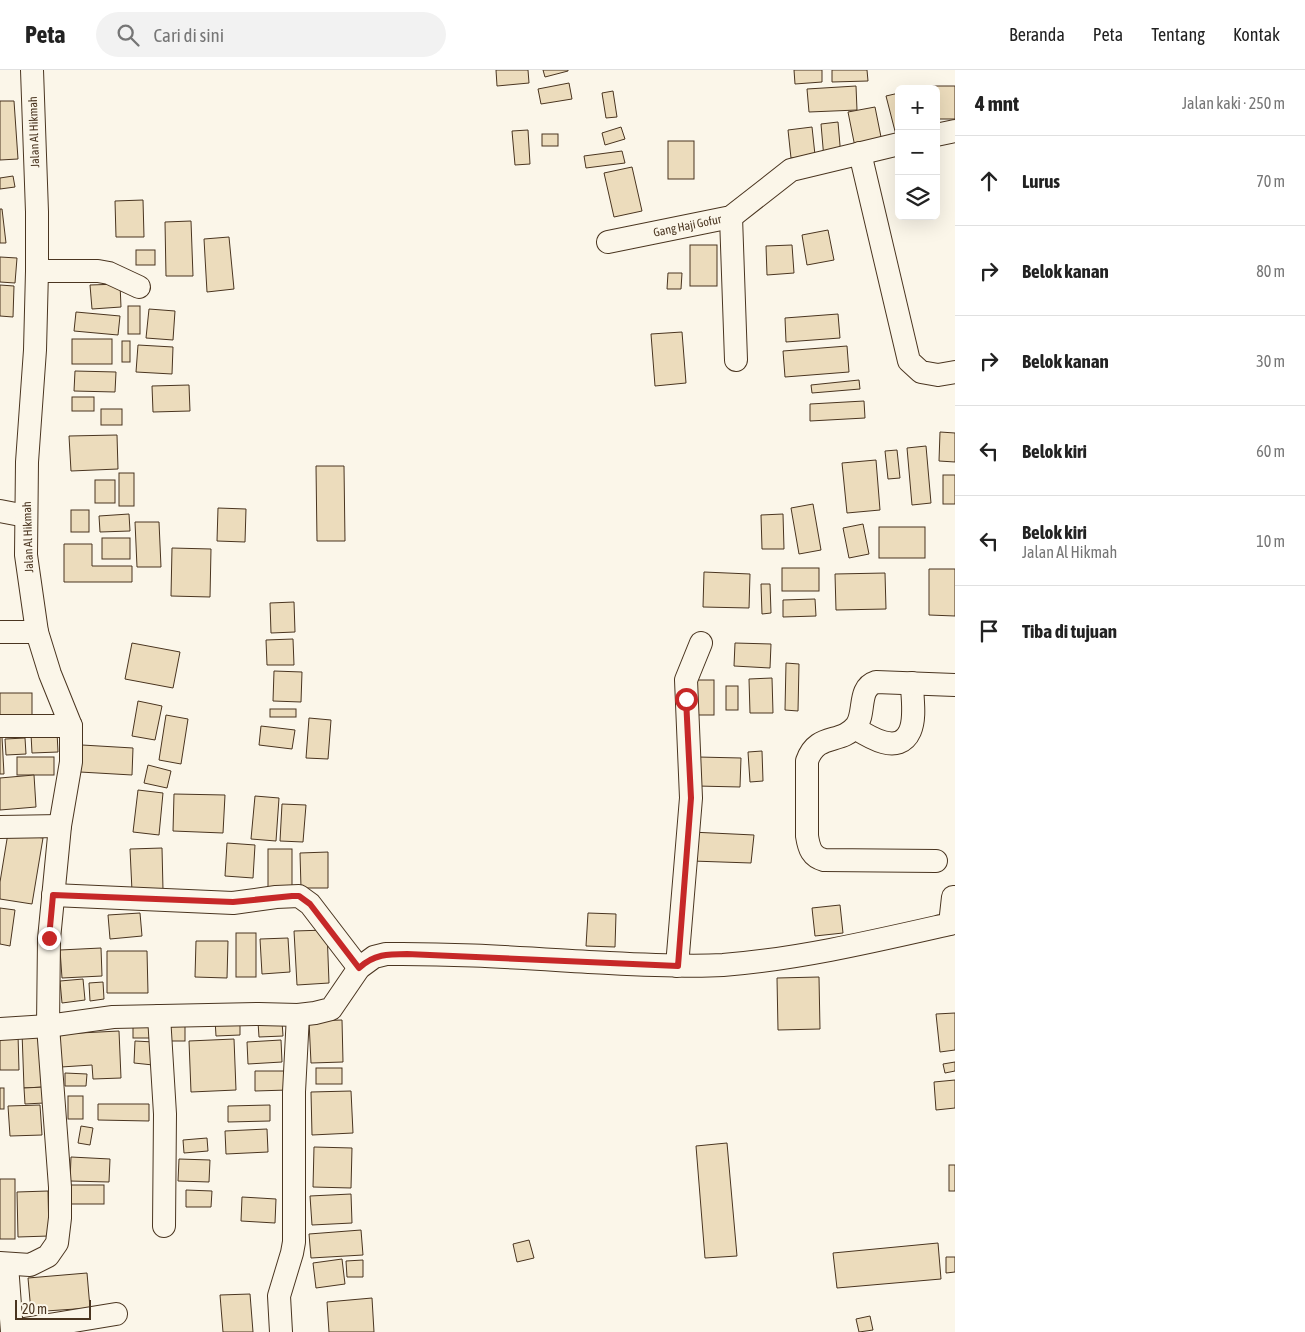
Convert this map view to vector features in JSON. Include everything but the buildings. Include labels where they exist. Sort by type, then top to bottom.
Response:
[{"type":"street","name":"Jalan Al Hikmah","points":[[3,1264],[30,1265],[48,1256],[57,1243],[60,1187],[48,1026],[49,938],[60,826],[71,762],[71,726],[50,674],[38,632],[26,555],[27,462],[35,350],[37,271],[32,70]]},
{"type":"street","points":[[940,134],[955,131]]},
{"type":"street","name":"Gang Haji Gofur","points":[[608,242],[731,217],[790,170],[895,145]]},
{"type":"street","points":[[860,153],[909,361],[921,372],[938,374],[955,372]]},
{"type":"street","points":[[731,217],[736,360]]},
{"type":"street","points":[[37,271],[109,272],[139,287]]},
{"type":"street","points":[[0,511],[26,516]]},
{"type":"street","points":[[0,632],[38,632]]},
{"type":"street","points":[[678,966],[691,798],[686,680],[701,643]]},
{"type":"street","points":[[936,861],[824,860],[817,858],[811,852],[807,836],[806,769],[809,754],[815,747],[824,741],[850,732],[855,728],[860,716],[865,691],[871,684],[876,682],[955,685]]},
{"type":"street","points":[[855,728],[873,740],[882,743],[897,742],[905,738],[910,731],[913,715],[912,683]]},
{"type":"street","points":[[0,726],[71,726]]},
{"type":"street","points":[[0,827],[60,826]]},
{"type":"street","points":[[53,895],[233,902],[299,896],[310,904],[359,968]]},
{"type":"street","points":[[0,1029],[48,1026],[113,1017],[315,1014],[331,1009],[359,968],[374,957],[386,954],[678,966],[722,965],[761,961],[847,947],[950,924],[953,897],[955,898]]},
{"type":"street","points":[[281,1332],[279,1296],[294,1242],[294,1092],[298,1015]]},
{"type":"street","points":[[159,1016],[164,1114],[164,1226]]},
{"type":"street","points":[[3,1264],[12,1332],[116,1314]]},
{"type":"route","points":[[49,938],[53,895],[233,902],[299,896],[310,904],[359,968],[374,957],[386,954],[678,966],[691,798],[686,699]]}]
